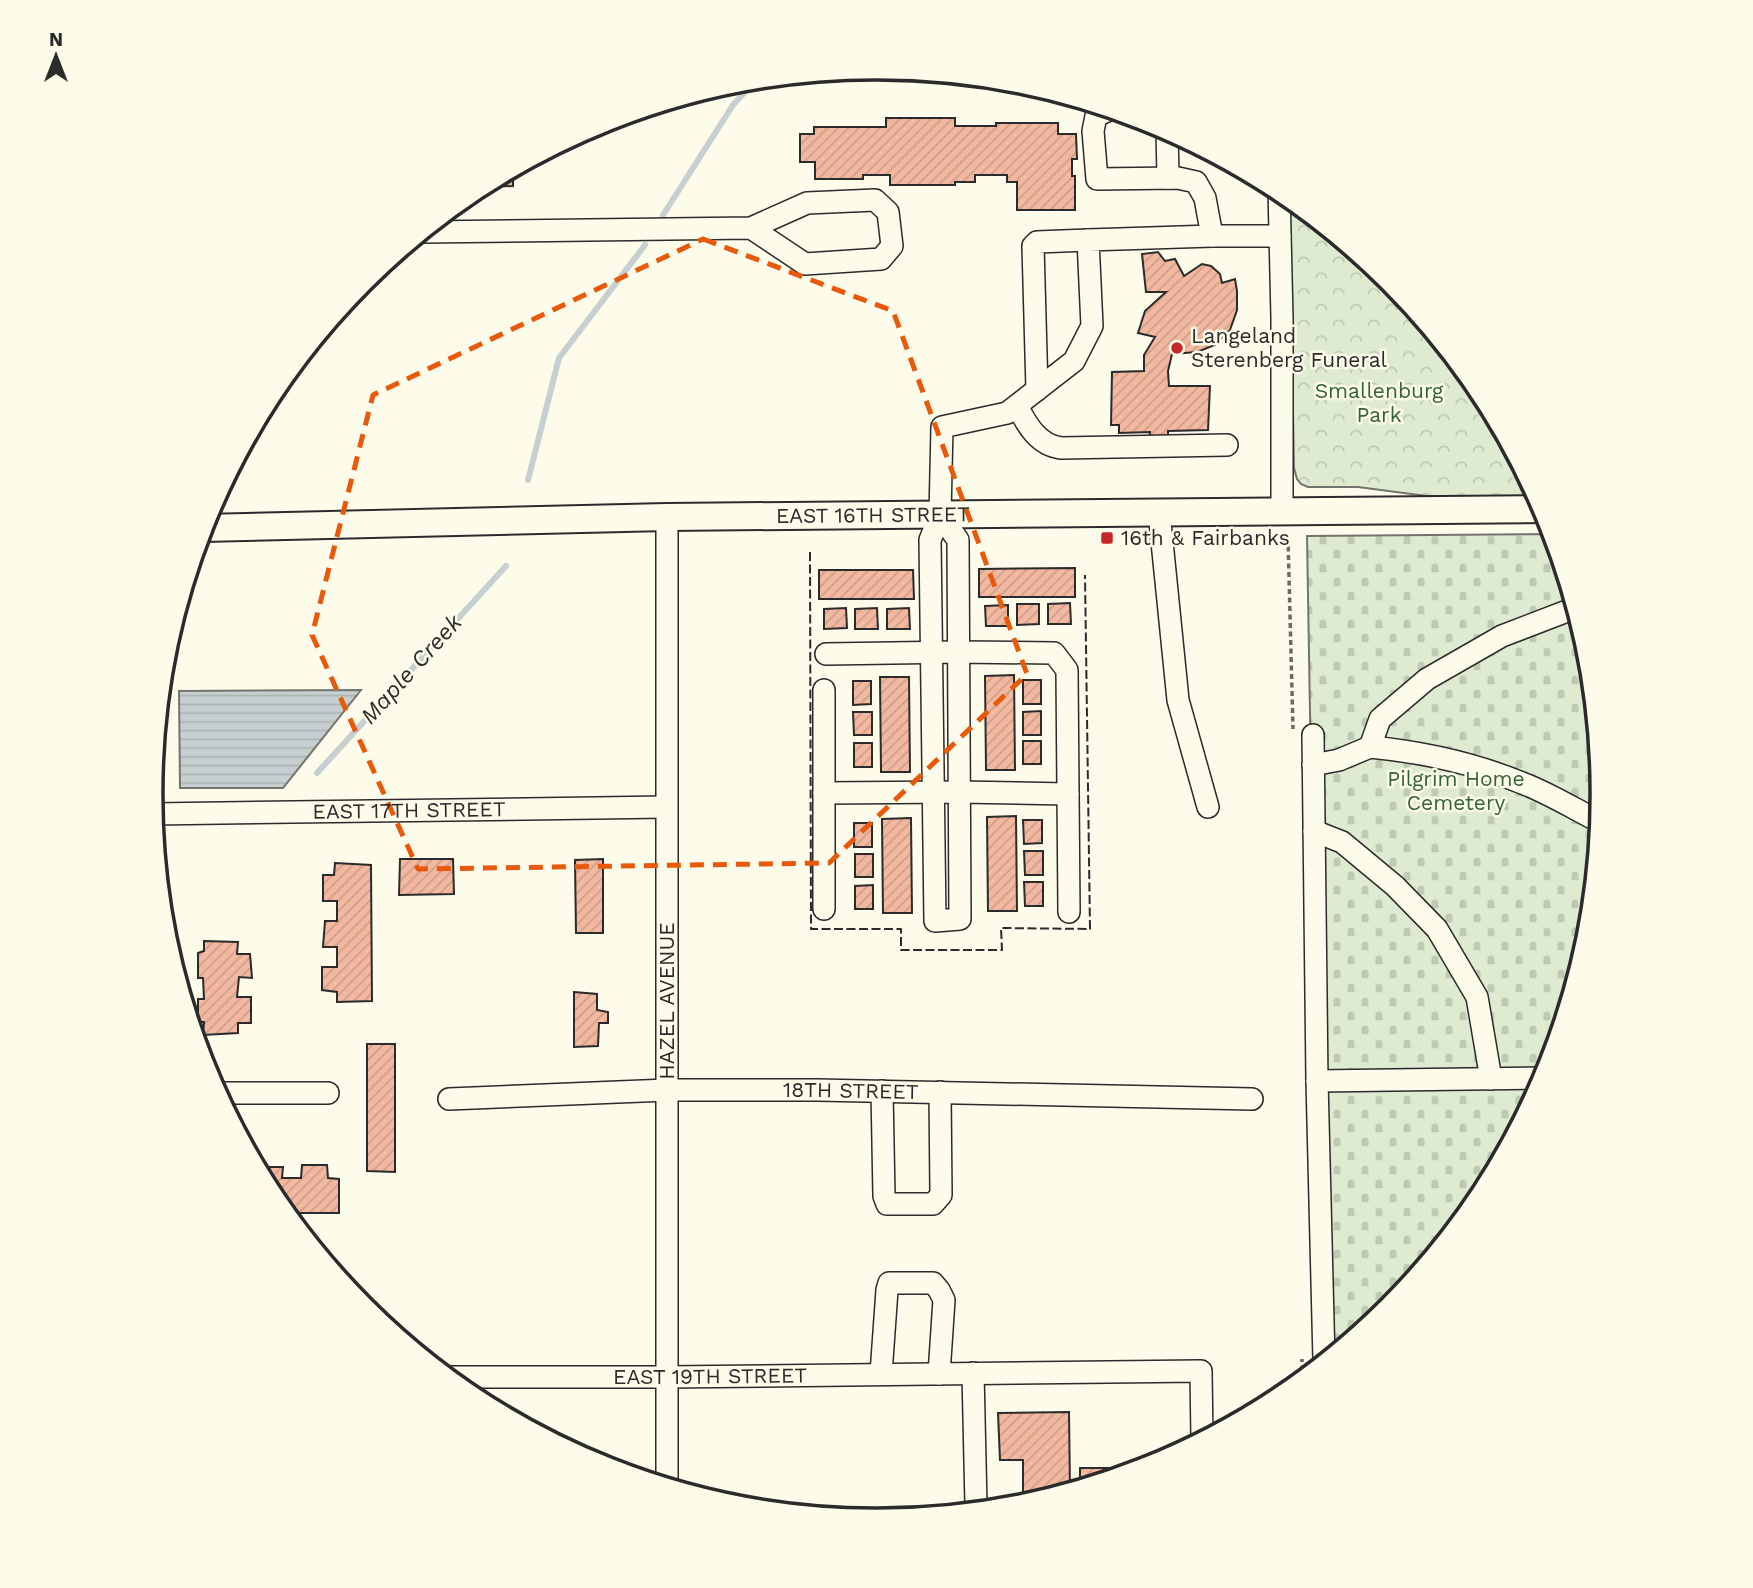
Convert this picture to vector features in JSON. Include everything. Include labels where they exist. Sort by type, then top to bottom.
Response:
[{"type":"main road","name":"EAST 16TH STREET","points":[[215,528],[667,517],[1530,509]]},
{"type":"street","points":[[1097,115],[1093,131],[1097,178],[1178,178],[1196,182],[1205,198],[1212,236]]},
{"type":"street","points":[[1167,143],[1168,178]]},
{"type":"street","points":[[437,232],[751,229],[807,203],[876,200],[888,212],[892,246],[881,259],[804,264],[751,229]]},
{"type":"street","points":[[1279,206],[1283,510]]},
{"type":"street","points":[[1037,390],[1034,244],[1088,240],[1280,236]]},
{"type":"street","points":[[940,515],[958,540],[960,919],[935,921],[930,540],[940,515],[942,427],[1007,413],[1074,360],[1092,326],[1088,240]]},
{"type":"street","points":[[1017,406],[1038,438],[1052,447],[1227,445]]},
{"type":"street","points":[[1159,513],[1178,701],[1209,807]]},
{"type":"street","name":"HAZEL AVENUE","points":[[667,517],[667,1476]]},
{"type":"street","points":[[1370,747],[1380,719],[1427,679],[1502,636],[1566,611]]},
{"type":"street","points":[[826,654],[1054,653],[1067,670],[1069,912]]},
{"type":"street","points":[[824,690],[824,909]]},
{"type":"street","points":[[1313,735],[1324,1349]]},
{"type":"street","points":[[1313,765],[1339,760],[1370,747],[1413,751],[1467,764],[1524,783],[1589,816]]},
{"type":"street","points":[[824,793],[1068,794]]},
{"type":"street","name":"EAST 17TH STREET","points":[[164,814],[666,807]]},
{"type":"street","points":[[1314,831],[1342,842],[1395,886],[1437,929],[1477,998],[1491,1079]]},
{"type":"street","points":[[1317,1080],[1531,1078]]},
{"type":"street","name":"18TH STREET","points":[[449,1098],[667,1090],[1252,1098]]},
{"type":"street","points":[[882,1091],[884,1196],[887,1204],[933,1204],[941,1195],[940,1092]]},
{"type":"street","points":[[229,1093],[328,1093]]},
{"type":"street","points":[[881,1374],[889,1283],[933,1283],[939,1290],[944,1300],[939,1374]]},
{"type":"street","name":"EAST 19TH STREET","points":[[466,1377],[1201,1371],[1202,1429]]},
{"type":"street","points":[[974,1373],[976,1500]]},
{"type":"highlighted area","points":[[703,239],[893,311],[1027,674],[829,863],[418,869],[312,635],[373,395]]},
{"type":"green space","name":"Smallenburg Park","points":[[1289,213],[1381,289],[1443,360],[1494,437],[1525,497],[1442,498],[1358,487],[1308,487],[1297,479],[1294,468]]},
{"type":"green space","name":"Pilgrim Home Cemetery","points":[[1541,534],[1566,609],[1576,655],[1584,701],[1590,794],[1584,887],[1566,979],[1536,1067],[1516,1110],[1470,1190],[1443,1228],[1381,1299],[1321,1352],[1307,536]]},
{"type":"shaded area","points":[[361,690],[283,788],[180,788],[179,691]]},
{"type":"building","points":[[886,118],[955,118],[955,126],[1058,123],[1058,134],[1076,134],[1077,159],[1072,159],[1075,210],[1017,210],[1017,182],[1007,182],[1007,175],[975,175],[975,182],[955,182],[955,185],[890,185],[890,175],[863,175],[863,179],[815,179],[815,162],[800,162],[800,134],[814,134],[814,127],[886,127]]},
{"type":"building","name":"Langeland Sterenberg Funeral","points":[[1158,252],[1165,261],[1175,259],[1184,276],[1202,264],[1211,266],[1220,274],[1222,283],[1235,279],[1237,310],[1230,330],[1215,345],[1197,352],[1172,354],[1168,371],[1169,386],[1210,386],[1208,430],[1168,431],[1168,440],[1149,441],[1150,432],[1119,433],[1119,425],[1111,425],[1112,372],[1144,371],[1144,355],[1155,337],[1138,333],[1145,311],[1166,292],[1146,292],[1142,254]]},
{"type":"building","points":[[1075,568],[1075,597],[979,597],[979,569]]},
{"type":"building","points":[[819,570],[913,570],[914,599],[819,599]]},
{"type":"building","points":[[1070,603],[1071,624],[1048,624],[1048,604]]},
{"type":"building","points":[[1017,604],[1039,604],[1039,624],[1017,625]]},
{"type":"building","points":[[1008,605],[1008,626],[986,626],[985,606]]},
{"type":"building","points":[[846,608],[847,628],[824,629],[824,609]]},
{"type":"building","points":[[877,608],[878,629],[855,629],[855,609]]},
{"type":"building","points":[[909,608],[910,629],[887,629],[887,609]]},
{"type":"building","points":[[1014,675],[1015,770],[986,770],[985,676]]},
{"type":"building","points":[[880,677],[909,677],[910,772],[881,772]]},
{"type":"building","points":[[1023,680],[1041,680],[1041,704],[1023,704]]},
{"type":"building","points":[[853,681],[871,681],[871,704],[853,705]]},
{"type":"building","points":[[1041,711],[1041,735],[1023,735],[1023,712]]},
{"type":"building","points":[[853,712],[872,712],[872,735],[854,735]]},
{"type":"building","points":[[1023,741],[1041,741],[1041,764],[1023,764]]},
{"type":"building","points":[[854,743],[872,743],[872,767],[854,767]]},
{"type":"building","points":[[1016,816],[1017,911],[988,911],[987,817]]},
{"type":"building","points":[[911,818],[912,913],[883,913],[882,819]]},
{"type":"building","points":[[1023,820],[1042,820],[1042,843],[1024,844]]},
{"type":"building","points":[[854,823],[872,823],[872,847],[854,847]]},
{"type":"building","points":[[1024,851],[1043,851],[1043,875],[1025,875]]},
{"type":"building","points":[[855,854],[873,854],[873,877],[855,877]]},
{"type":"building","points":[[400,859],[453,859],[454,894],[399,895]]},
{"type":"building","points":[[603,859],[603,933],[576,933],[575,860]]},
{"type":"building","points":[[335,863],[371,865],[372,1001],[337,1002],[337,992],[322,990],[322,967],[337,967],[337,947],[323,947],[325,921],[337,921],[337,901],[323,901],[323,875],[334,875]]},
{"type":"building","points":[[1024,882],[1043,882],[1043,906],[1025,906]]},
{"type":"building","points":[[873,885],[873,909],[855,909],[855,886]]},
{"type":"building","points":[[204,941],[238,942],[237,954],[250,954],[252,978],[239,977],[237,997],[251,997],[251,1023],[238,1023],[238,1033],[205,1035],[204,1022],[201,1022],[198,1014],[198,999],[204,999],[203,978],[198,978],[198,953],[204,951]]},
{"type":"building","points":[[574,992],[597,994],[597,1010],[608,1012],[608,1023],[599,1023],[598,1046],[574,1047]]},
{"type":"building","points":[[367,1044],[395,1044],[395,1172],[367,1171]]},
{"type":"building","points":[[302,1165],[327,1165],[328,1178],[339,1179],[339,1213],[299,1213],[269,1167],[283,1167],[282,1178],[301,1178]]},
{"type":"building","points":[[1069,1412],[1070,1480],[1023,1492],[1023,1460],[1000,1460],[998,1413]]},
{"type":"building","points":[[1080,1468],[1111,1468],[1106,1470],[1080,1478]]},
{"type":"waterway","name":"Maple Creek","points":[[663,215],[733,105],[744,93]]},
{"type":"waterway","name":"Maple Creek","points":[[528,480],[559,358],[645,245]]},
{"type":"waterway","name":"Maple Creek","points":[[317,773],[506,566]]},
{"type":"fence","points":[[810,552],[811,929],[901,929],[901,950],[1002,950],[1001,928],[1090,929],[1085,575]]},
{"type":"place","name":"Langeland Sterenberg Funeral","points":[[1177,348]]},
{"type":"place","name":"16th & Fairbanks","points":[[1107,538]]}]
